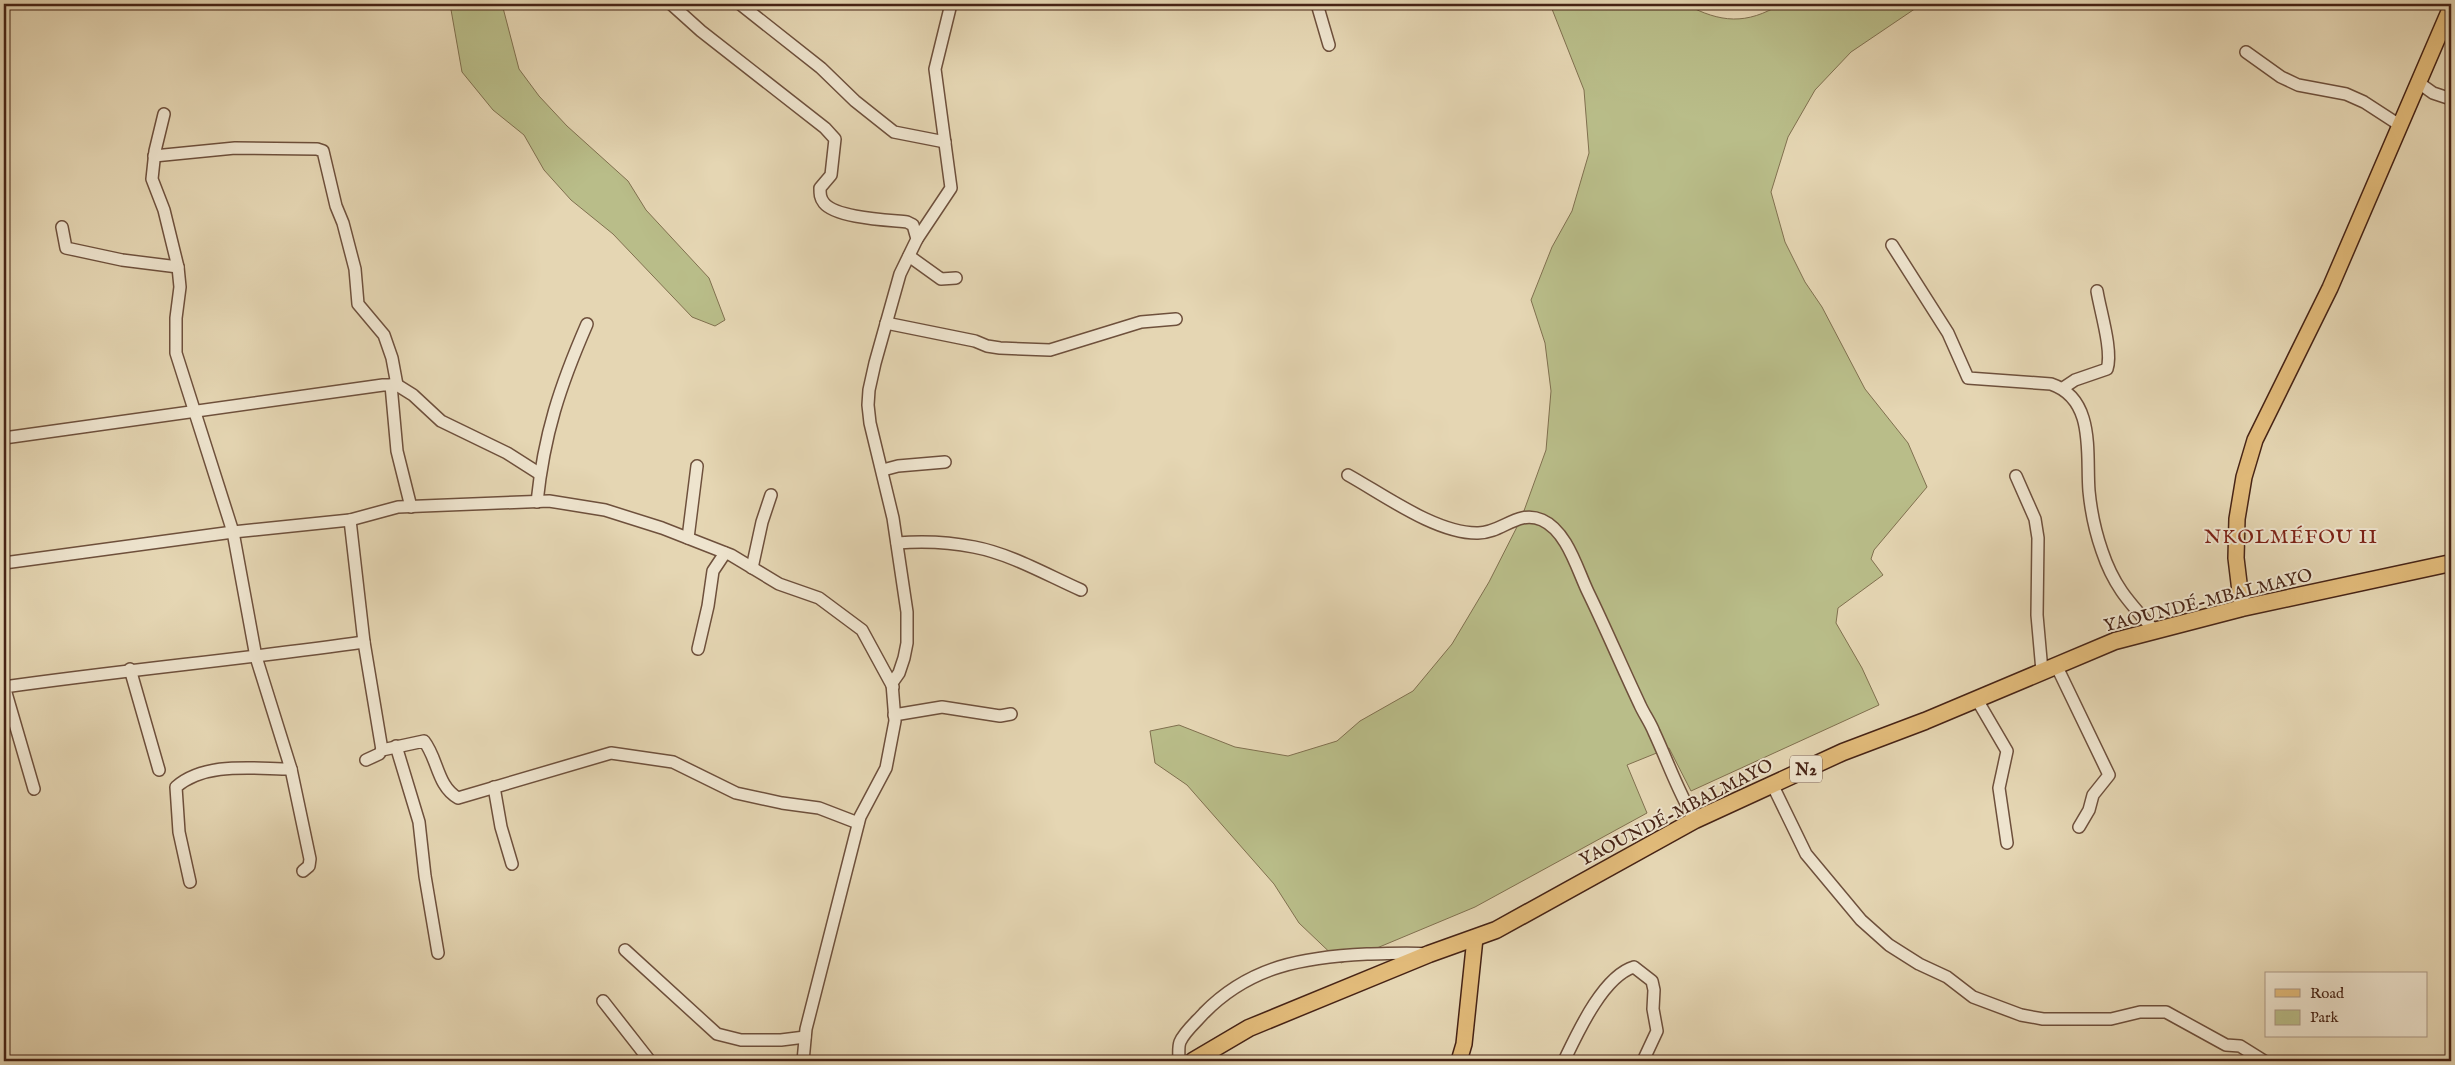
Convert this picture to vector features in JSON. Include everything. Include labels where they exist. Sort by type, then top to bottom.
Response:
[{"type":"highway","name":"YAOUNDÉ-MBALMAYO","points":[[1193,1061],[1249,1028],[1517,920],[1618,861],[1695,820],[1772,784],[1843,752],[1925,721],[2049,668],[2116,642],[2154,630],[2242,608],[2451,563]]},
{"type":"main road","points":[[2242,608],[2236,558],[2238,519],[2244,477],[2256,440],[2330,288],[2451,7]]},
{"type":"main road","points":[[1460,1061],[1464,1044],[1474,938]]},
{"type":"street","points":[[671,4],[701,31],[826,128],[835,139],[831,174],[820,188],[820,197],[825,205],[841,213],[907,222],[913,225],[917,239]]},
{"type":"street","points":[[740,4],[821,68],[855,101],[894,132],[945,142]]},
{"type":"street","points":[[803,1061],[805,1037],[822,959],[858,823],[886,768],[894,715],[892,683],[898,673],[907,643],[907,612],[897,542],[883,470],[870,423],[869,390],[900,274],[917,239],[951,188],[935,69],[951,4]]},
{"type":"street","points":[[1317,4],[1329,44]]},
{"type":"street","points":[[2246,52],[2281,78],[2298,85],[2346,94],[2364,102],[2401,126]]},
{"type":"street","points":[[2419,83],[2433,94],[2451,99]]},
{"type":"street","points":[[164,114],[154,156],[152,179],[164,210],[178,267],[180,287],[176,318],[176,353],[233,532],[256,657],[291,769],[310,859],[309,866],[303,871]]},
{"type":"street","points":[[154,156],[235,148],[317,148],[323,151],[336,206],[343,223],[355,269],[358,304],[384,335],[392,358],[397,451],[411,506]]},
{"type":"street","points":[[62,227],[66,248],[122,260],[178,267]]},
{"type":"street","points":[[1892,245],[1948,333],[1968,378],[2052,384],[2070,394],[2086,429],[2090,456],[2089,489],[2092,522],[2102,553],[2115,586],[2154,630]]},
{"type":"street","points":[[909,256],[941,279],[956,278]]},
{"type":"street","points":[[2062,388],[2075,380],[2107,369],[2109,363],[2097,291]]},
{"type":"street","points":[[886,323],[975,341],[987,346],[1050,350],[1141,322],[1176,319]]},
{"type":"street","points":[[537,502],[540,474],[552,412],[587,324]]},
{"type":"street","points":[[4,438],[394,385],[413,395],[441,421],[507,453],[540,474]]},
{"type":"street","points":[[883,470],[898,466],[945,462]]},
{"type":"street","points":[[688,538],[697,466]]},
{"type":"street","points":[[1348,475],[1445,528],[1478,533],[1508,524],[1515,518],[1530,516],[1542,520],[1556,531],[1571,555],[1618,654],[1654,732],[1680,796],[1695,820]]},
{"type":"street","points":[[2016,476],[2035,519],[2038,538],[2037,615],[2049,668],[2109,776],[2093,795],[2089,810],[2079,827]]},
{"type":"street","points":[[752,568],[762,522],[771,495]]},
{"type":"street","points":[[4,562],[233,532],[350,520],[398,507],[549,501],[605,510],[688,538],[726,553],[780,584],[820,598],[862,630],[893,687]]},
{"type":"street","points":[[350,520],[364,642],[382,750]]},
{"type":"street","points":[[897,542],[919,541],[975,547],[1005,557],[1081,590]]},
{"type":"street","points":[[698,648],[708,606],[713,571],[726,553]]},
{"type":"street","points":[[34,789],[4,687],[130,669],[256,657],[364,642]]},
{"type":"street","points":[[130,669],[159,770]]},
{"type":"street","points":[[1976,698],[2007,751],[1999,788],[2007,843]]},
{"type":"street","points":[[894,715],[942,708],[1000,716],[1011,714]]},
{"type":"street","points":[[366,760],[379,754],[382,750],[424,741],[441,780],[450,793],[458,798],[611,753],[673,762],[736,794],[819,808],[858,823]]},
{"type":"street","points":[[396,746],[419,822],[424,876],[438,953]]},
{"type":"street","points":[[190,882],[179,832],[176,787],[185,779],[221,769],[291,769]]},
{"type":"street","points":[[1772,784],[1806,854],[1861,920],[1889,945],[1920,964],[1947,977],[1973,996],[2021,1015],[2043,1019],[2111,1019],[2140,1012],[2166,1012],[2226,1044],[2240,1046],[2264,1061]]},
{"type":"street","points":[[494,786],[501,827],[512,864]]},
{"type":"street","points":[[626,950],[717,1034],[741,1040],[781,1040],[805,1037]]},
{"type":"street","points":[[1179,1061],[1180,1042],[1197,1021],[1216,1001],[1257,975],[1284,964],[1313,958],[1411,952],[1429,954]]},
{"type":"street","points":[[1564,1061],[1600,996],[1619,977],[1634,967],[1652,981],[1654,990],[1653,1009],[1657,1032],[1643,1061]]},
{"type":"street","points":[[603,1001],[650,1061]]},
{"type":"green space","points":[[450,4],[502,4],[519,69],[539,96],[567,126],[628,181],[646,210],[709,278],[725,320],[715,326],[692,317],[613,234],[571,200],[544,170],[524,135],[493,110],[462,72]]},
{"type":"green space","points":[[1550,4],[1685,4],[1710,15],[1733,19],[1756,16],[1781,4],[1922,4],[1851,52],[1815,90],[1788,137],[1771,192],[1785,242],[1805,282],[1822,307],[1865,389],[1908,443],[1927,487],[1874,550],[1871,559],[1883,575],[1838,608],[1836,623],[1862,668],[1879,705],[1691,791],[1669,748],[1627,765],[1647,813],[1475,907],[1341,963],[1299,923],[1274,884],[1187,785],[1155,763],[1150,731],[1179,725],[1235,747],[1288,756],[1337,741],[1360,721],[1413,691],[1452,644],[1489,582],[1521,519],[1546,450],[1551,391],[1545,343],[1531,300],[1552,247],[1572,211],[1589,153],[1584,90]]},
{"type":"district","name":"NKOLMÉFOU II","points":[[2291,536]]}]
